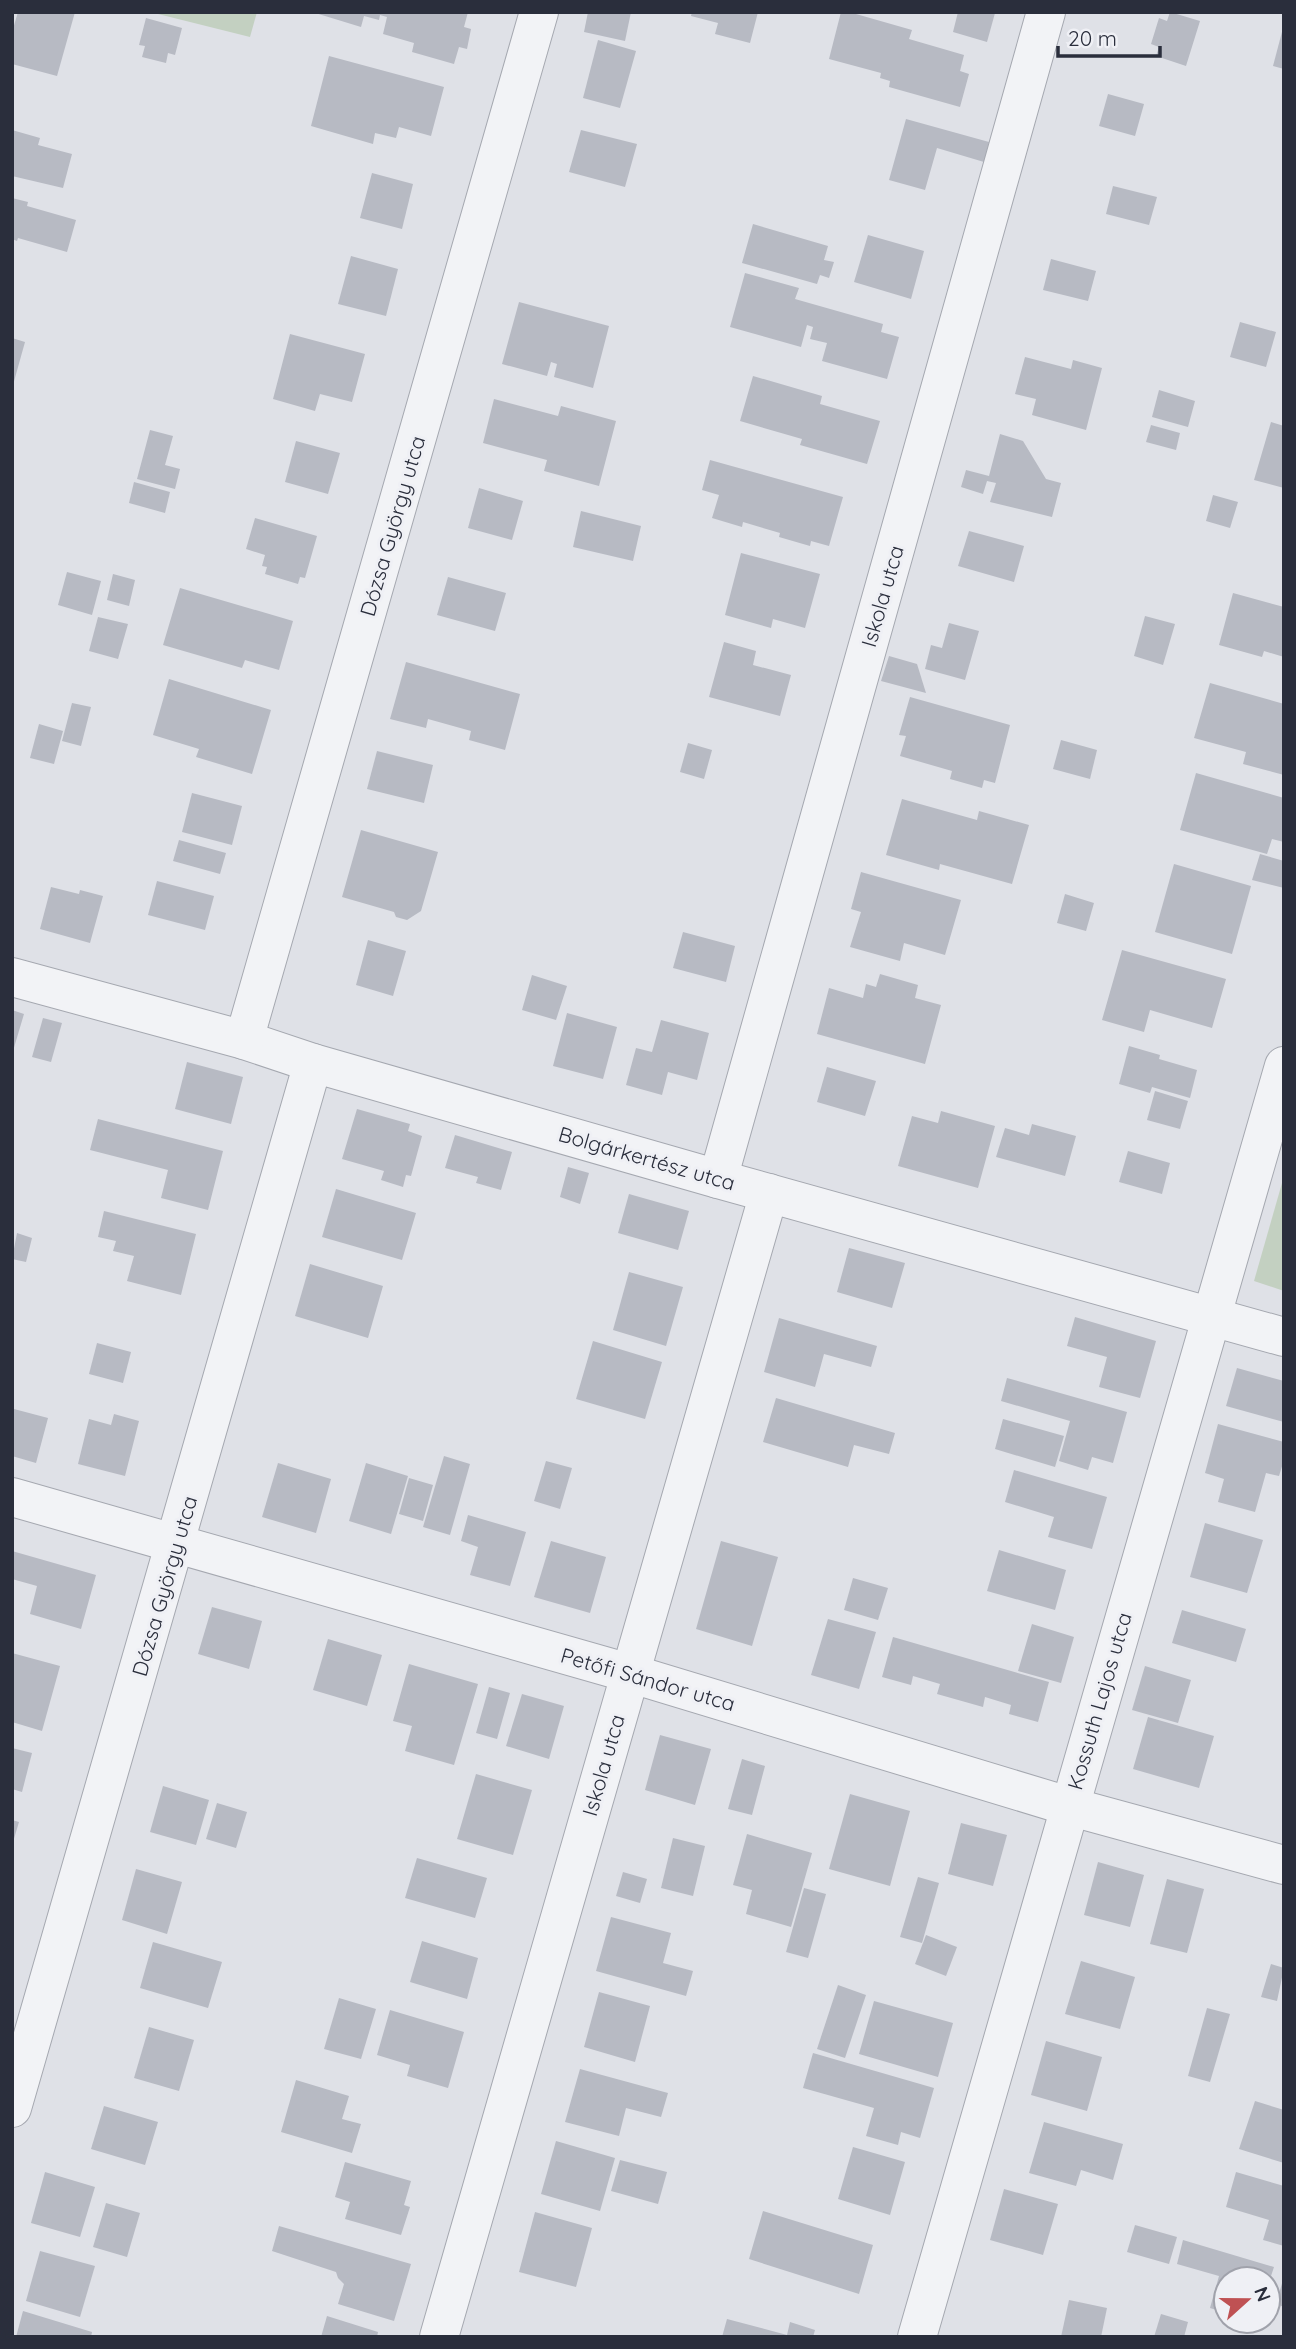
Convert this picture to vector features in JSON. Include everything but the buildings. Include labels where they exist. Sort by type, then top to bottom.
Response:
[{"type":"street","name":"Dózsa György utca","points":[[244,1040],[540,12]]},
{"type":"street","name":"Iskola utca","points":[[718,1179],[1046,12]]},
{"type":"street","name":"Bolgárkertész utca","points":[[12,977],[244,1040],[313,1063],[718,1179],[1284,1337]]},
{"type":"street","name":"Dózsa György utca","points":[[12,2108],[313,1063]]},
{"type":"street","name":"Kossuth Lajos utca","points":[[917,2337],[1068,1806],[1284,1066]]},
{"type":"street","name":"Iskola utca","points":[[439,2337],[769,1193]]},
{"type":"street","name":"Petőfi Sándor utca","points":[[12,1497],[629,1673],[1068,1806],[1284,1865]]},
{"type":"green space","points":[[150,12],[257,12],[250,37]]},
{"type":"green space","points":[[1284,1176],[1284,1291],[1254,1281]]}]
